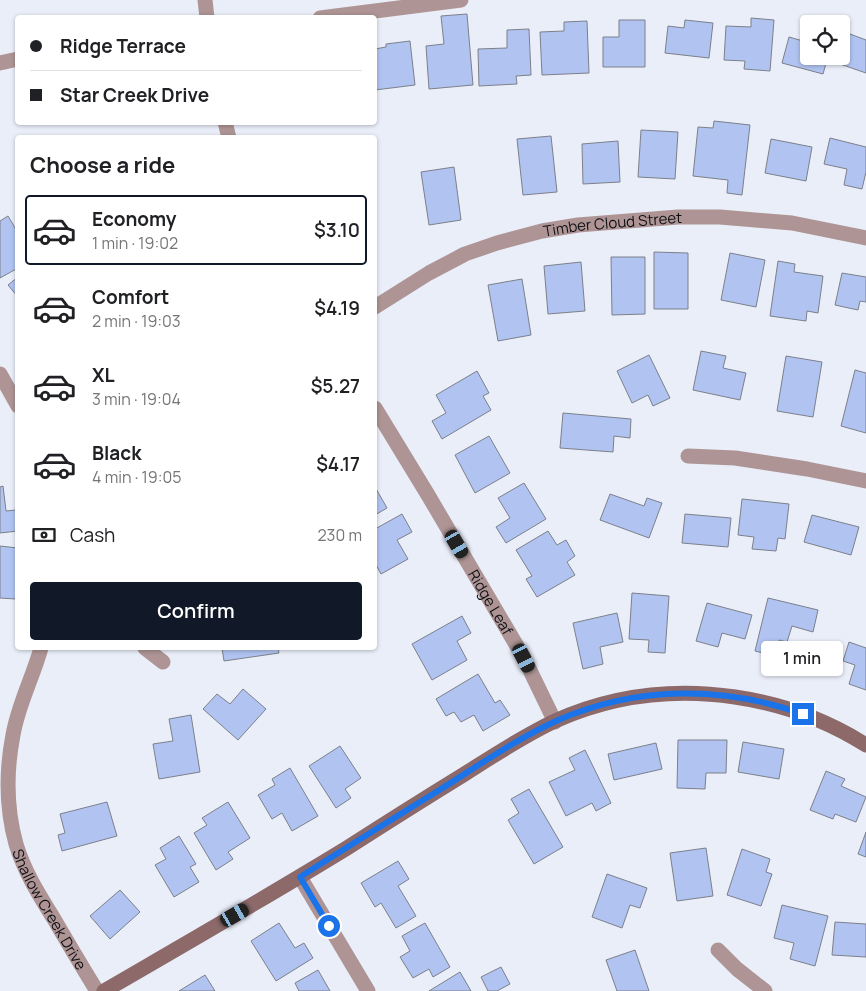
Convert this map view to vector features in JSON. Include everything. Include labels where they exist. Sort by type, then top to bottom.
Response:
[{"type":"street","points":[[205,0],[207,15]]},
{"type":"street","points":[[344,15],[461,0]]},
{"type":"street","points":[[0,63],[15,60]]},
{"type":"street","name":"Timber Cloud Street","points":[[377,305],[429,273],[465,254],[542,231],[578,225],[678,217],[720,217],[792,223],[866,238]]},
{"type":"street","points":[[0,374],[15,401]]},
{"type":"street","name":"Ridge Leaf","points":[[377,411],[524,658],[555,722]]},
{"type":"street","points":[[688,456],[735,458],[807,469],[866,481]]},
{"type":"street","name":"Shallow Creek Drive","points":[[40,650],[13,732],[7,777],[11,823],[24,866],[34,887],[97,991]]},
{"type":"street","points":[[148,650],[163,662]]},
{"type":"street","points":[[104,991],[300,877],[516,742],[584,710],[641,696],[676,693],[714,694],[752,699],[788,708],[817,718],[849,734],[866,746]]},
{"type":"street","points":[[300,877],[368,991]]},
{"type":"street","points":[[718,950],[736,969],[765,991]]},
{"type":"building","points":[[467,14],[473,85],[429,89],[426,46],[444,44],[441,16]]},
{"type":"building","points":[[751,18],[774,20],[770,71],[744,69],[745,61],[724,60],[726,26],[751,27]]},
{"type":"building","points":[[619,20],[645,20],[645,67],[603,67],[603,37],[619,37]]},
{"type":"building","points":[[685,20],[713,23],[709,58],[665,53],[668,26],[684,28]]},
{"type":"building","points":[[587,21],[589,73],[542,75],[540,32],[564,31],[564,22]]},
{"type":"building","points":[[529,29],[531,75],[516,76],[517,84],[479,86],[478,49],[507,48],[507,30]]},
{"type":"building","points":[[850,34],[866,40],[866,73],[843,65],[850,65]]},
{"type":"building","points":[[789,37],[800,40],[800,65],[826,65],[823,74],[782,63]]},
{"type":"building","points":[[410,41],[415,85],[377,90],[377,49],[386,47],[386,44]]},
{"type":"building","points":[[714,121],[750,125],[742,195],[727,193],[728,180],[693,176],[698,127],[713,128]]},
{"type":"building","points":[[641,130],[678,132],[675,179],[638,177]]},
{"type":"building","points":[[551,136],[557,192],[523,195],[517,139]]},
{"type":"building","points":[[830,138],[866,147],[866,172],[862,189],[844,185],[847,169],[824,164]]},
{"type":"building","points":[[771,139],[812,147],[806,181],[765,173]]},
{"type":"building","points":[[618,141],[620,182],[583,184],[582,144]]},
{"type":"building","points":[[454,167],[461,220],[429,225],[421,172]]},
{"type":"building","points":[[8,216],[15,228],[15,270],[0,278],[0,221]]},
{"type":"building","points":[[654,252],[688,253],[688,309],[654,309]]},
{"type":"building","points":[[730,253],[765,260],[756,307],[721,300]]},
{"type":"building","points":[[611,257],[645,257],[645,314],[612,315]]},
{"type":"building","points":[[778,261],[795,264],[794,272],[823,276],[818,313],[807,311],[806,321],[770,316]]},
{"type":"building","points":[[581,262],[585,311],[548,314],[544,266]]},
{"type":"building","points":[[842,273],[866,277],[866,302],[860,301],[858,310],[835,305]]},
{"type":"building","points":[[15,279],[15,293],[8,285]]},
{"type":"building","points":[[522,279],[531,335],[498,341],[488,285]]},
{"type":"building","points":[[701,351],[726,356],[723,368],[746,373],[740,400],[693,390]]},
{"type":"building","points":[[649,355],[670,398],[653,406],[648,395],[632,403],[617,371]]},
{"type":"building","points":[[786,356],[822,362],[813,417],[777,411]]},
{"type":"building","points":[[855,370],[866,373],[866,433],[841,426]]},
{"type":"building","points":[[477,371],[489,393],[483,396],[491,410],[442,439],[432,421],[446,413],[436,395]]},
{"type":"building","points":[[563,413],[631,419],[630,438],[614,436],[613,452],[560,448]]},
{"type":"building","points":[[489,436],[510,473],[475,493],[455,455]]},
{"type":"building","points":[[524,483],[546,519],[506,543],[496,527],[510,518],[498,498]]},
{"type":"building","points":[[3,486],[6,511],[15,510],[15,531],[0,533],[0,487]]},
{"type":"building","points":[[377,490],[387,508],[377,514]]},
{"type":"building","points":[[610,494],[644,506],[647,498],[662,503],[649,538],[600,520]]},
{"type":"building","points":[[742,499],[789,504],[785,539],[778,538],[776,551],[752,549],[754,537],[738,535]]},
{"type":"building","points":[[402,514],[412,532],[397,540],[408,559],[381,574],[377,567],[377,528]]},
{"type":"building","points":[[685,514],[731,518],[728,547],[682,543]]},
{"type":"building","points":[[812,515],[859,527],[851,555],[804,542]]},
{"type":"building","points":[[548,531],[557,545],[566,540],[575,556],[567,562],[575,575],[537,597],[526,579],[532,576],[516,550]]},
{"type":"building","points":[[0,546],[15,548],[15,599],[0,598]]},
{"type":"building","points":[[632,593],[669,596],[665,653],[648,652],[649,640],[629,639]]},
{"type":"building","points":[[768,598],[818,610],[813,632],[792,626],[787,642],[779,640],[775,656],[755,651]]},
{"type":"building","points":[[707,603],[752,615],[745,639],[722,633],[718,647],[696,641]]},
{"type":"building","points":[[617,613],[623,642],[600,647],[603,664],[583,669],[573,623]]},
{"type":"building","points":[[462,616],[471,633],[457,641],[467,660],[432,680],[412,644]]},
{"type":"building","points":[[849,642],[866,648],[866,690],[849,684],[855,665],[843,661]]},
{"type":"building","points":[[222,650],[278,650],[279,653],[224,661]]},
{"type":"building","points":[[478,674],[495,703],[500,700],[510,715],[483,731],[474,715],[461,722],[454,712],[446,716],[436,699]]},
{"type":"building","points":[[243,689],[266,709],[238,740],[203,709],[217,694],[230,704]]},
{"type":"building","points":[[191,715],[200,772],[159,779],[153,744],[173,741],[169,719]]},
{"type":"building","points":[[678,740],[727,740],[726,773],[706,773],[705,789],[677,788]]},
{"type":"building","points":[[743,742],[784,749],[779,779],[738,772]]},
{"type":"building","points":[[656,743],[662,769],[614,780],[608,754]]},
{"type":"building","points":[[340,746],[361,778],[345,789],[351,798],[336,808],[309,766]]},
{"type":"building","points":[[585,750],[611,803],[596,811],[592,803],[566,816],[549,782],[575,770],[569,758]]},
{"type":"building","points":[[290,768],[318,816],[292,831],[282,813],[272,819],[258,795],[275,785],[272,779]]},
{"type":"building","points":[[826,771],[845,779],[841,786],[866,797],[856,822],[835,814],[833,819],[810,810]]},
{"type":"building","points":[[529,789],[563,847],[534,864],[508,820],[519,813],[511,799]]},
{"type":"building","points":[[107,802],[117,836],[62,851],[58,835],[65,833],[60,814]]},
{"type":"building","points":[[228,802],[250,838],[228,852],[233,859],[216,870],[194,833],[207,825],[202,818]]},
{"type":"building","points":[[866,832],[866,857],[858,854]]},
{"type":"building","points":[[179,836],[196,864],[190,867],[199,882],[174,897],[155,865],[166,859],[160,848]]},
{"type":"building","points":[[706,848],[713,896],[677,901],[670,853]]},
{"type":"building","points":[[742,849],[770,859],[766,872],[772,874],[761,906],[727,895]]},
{"type":"building","points":[[398,861],[409,879],[398,886],[416,916],[396,928],[381,903],[375,907],[361,883]]},
{"type":"building","points":[[607,874],[647,888],[640,908],[630,905],[622,928],[592,917]]},
{"type":"building","points":[[120,890],[140,912],[110,939],[90,916]]},
{"type":"building","points":[[782,905],[828,916],[815,966],[790,959],[794,943],[774,938]]},
{"type":"building","points":[[835,922],[866,924],[866,957],[832,955]]},
{"type":"building","points":[[279,923],[295,948],[304,943],[313,958],[276,981],[251,941]]},
{"type":"building","points":[[425,923],[450,967],[433,977],[429,969],[413,978],[400,957],[410,951],[402,936]]},
{"type":"building","points":[[635,950],[649,991],[617,991],[606,960]]},
{"type":"building","points":[[501,967],[510,984],[497,991],[488,991],[481,977]]},
{"type":"building","points":[[318,970],[330,991],[299,991],[295,983]]},
{"type":"building","points":[[460,972],[471,991],[429,991]]},
{"type":"building","points":[[205,975],[215,991],[179,991]]},
{"type":"route","points":[[329,926],[300,877],[516,742],[555,722],[584,710],[616,701],[649,695],[676,693],[714,694],[752,699],[788,708],[803,714]]}]
